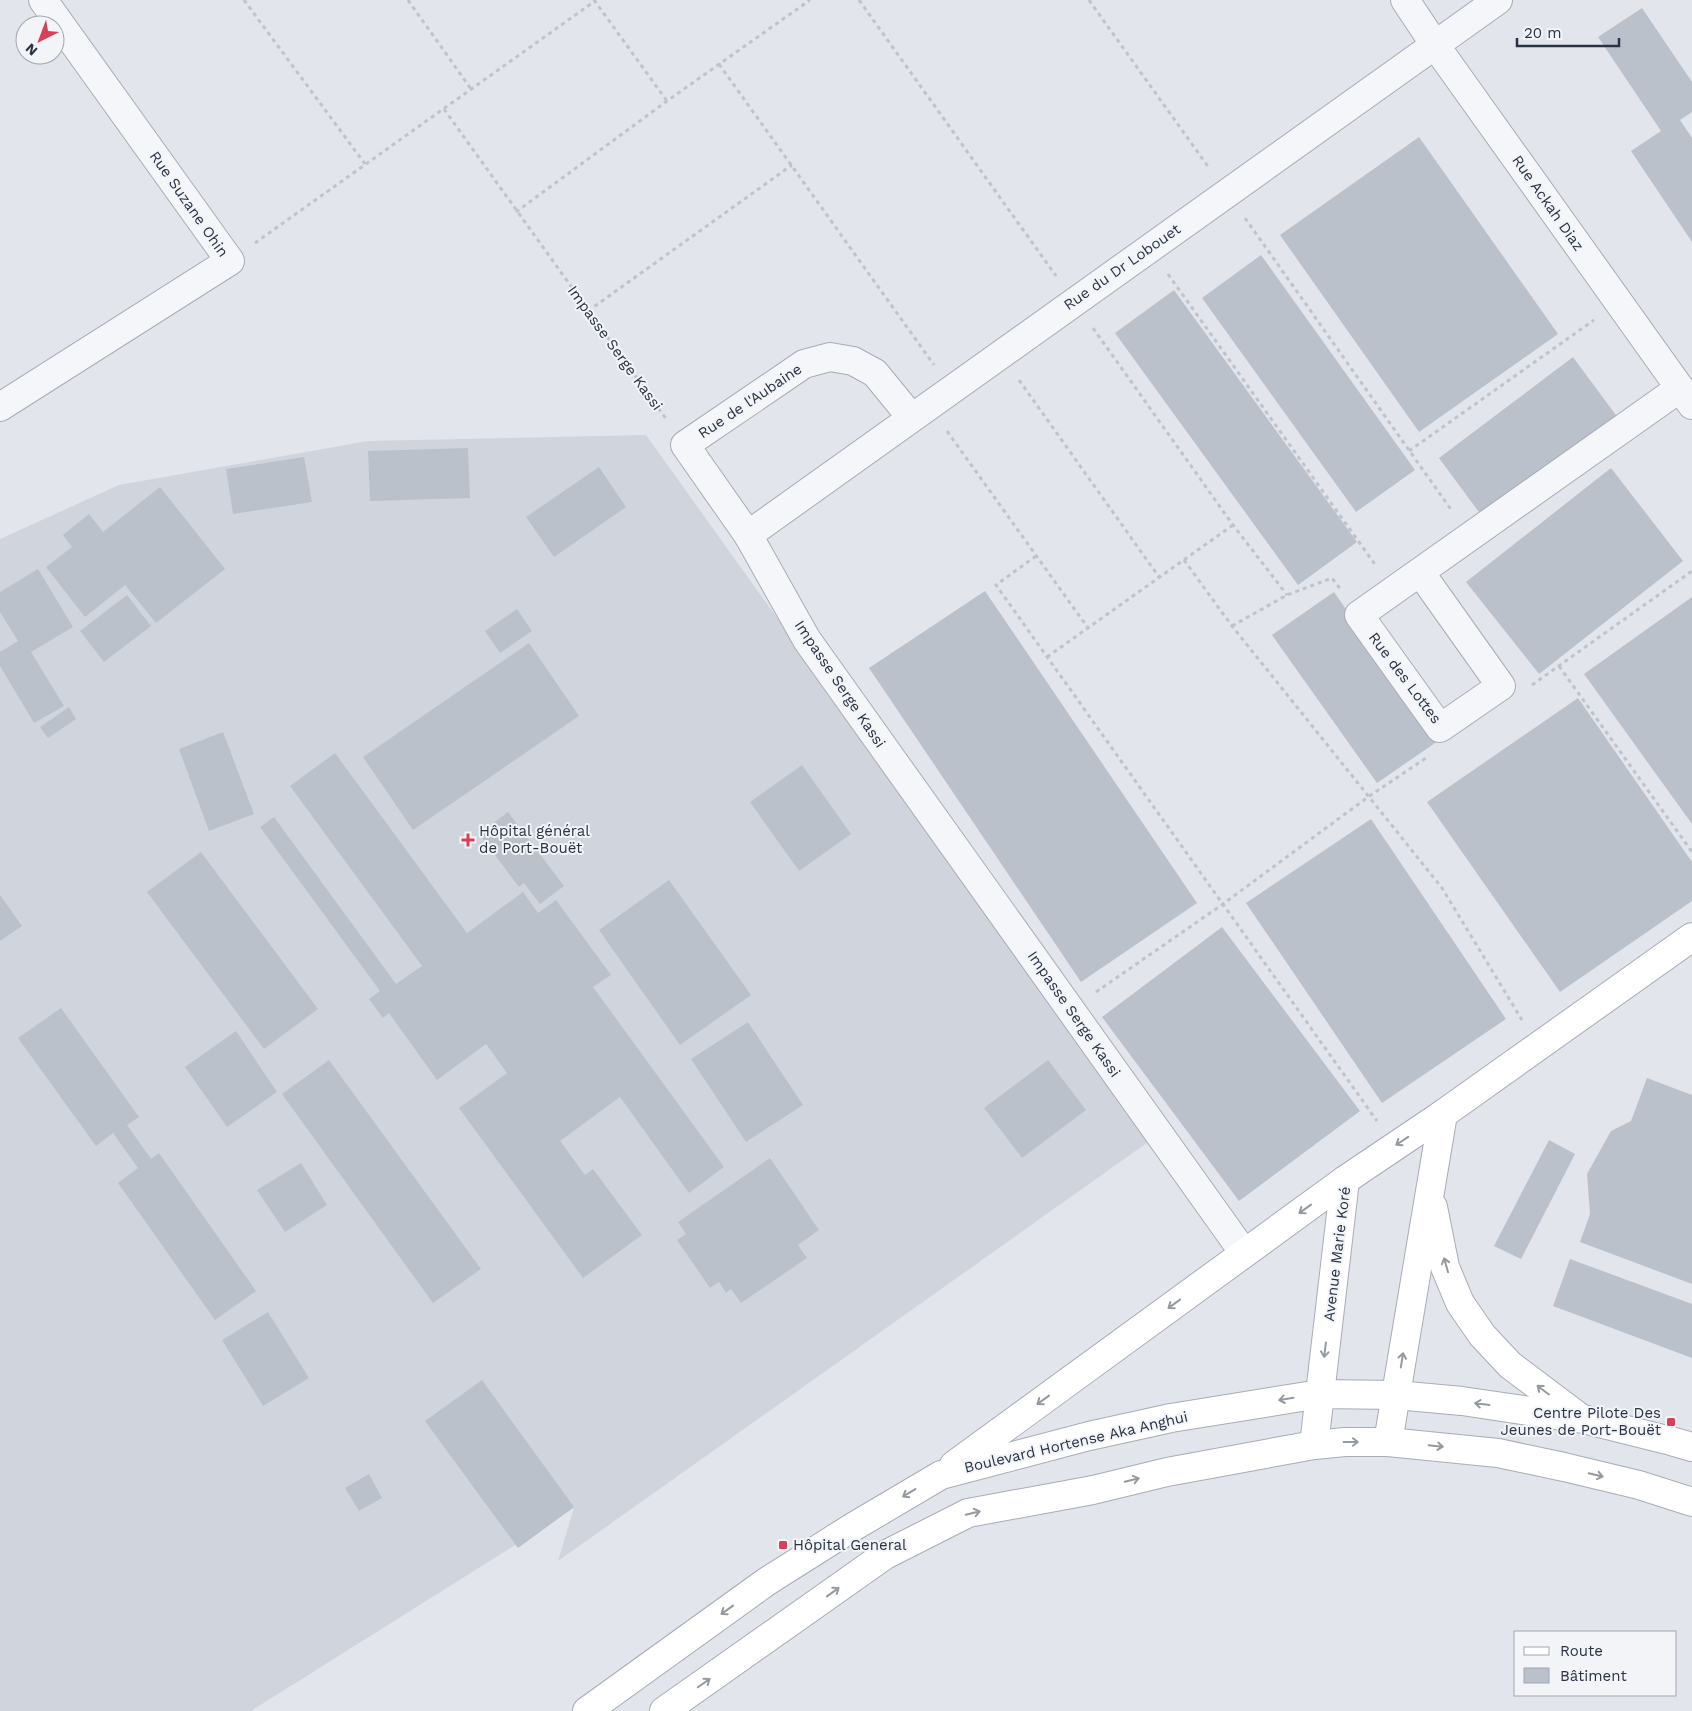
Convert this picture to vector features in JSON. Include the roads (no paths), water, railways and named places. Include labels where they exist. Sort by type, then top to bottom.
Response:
[{"type":"main road","name":"Avenue Marie Koré","points":[[1314,1445],[1345,1180],[1443,1114],[1692,936]]},
{"type":"main road","points":[[1388,1442],[1443,1114]]},
{"type":"main road","points":[[940,1475],[1345,1180]]},
{"type":"main road","points":[[1430,1191],[1445,1267],[1460,1303],[1482,1335],[1510,1365],[1582,1419]]},
{"type":"main road","name":"Boulevard Hortense Aka Anghui","points":[[587,1711],[766,1582],[940,1475],[1089,1436],[1171,1418],[1320,1394],[1396,1395],[1462,1401],[1582,1419],[1671,1440],[1692,1447]]},
{"type":"main road","points":[[664,1711],[885,1555],[968,1513],[1093,1490],[1167,1472],[1314,1445],[1345,1442],[1388,1442],[1498,1453],[1639,1485],[1692,1502]]},
{"type":"street","name":"Rue Suzane Ohin","points":[[0,407],[230,261],[43,0]]},
{"type":"street","name":"Rue Ackah Diaz","points":[[1405,0],[1435,45],[1686,397]]},
{"type":"street","name":"Rue du Dr Lobouet","points":[[748,535],[1149,247],[1498,0]]},
{"type":"street","name":"Rue de l'Aubaine","points":[[685,445],[804,364],[830,357],[853,361],[875,373],[920,411]]},
{"type":"street","points":[[1420,572],[1470,537],[1686,397]]},
{"type":"street","name":"Impasse Serge Kassi","points":[[685,445],[748,535],[807,640],[1244,1253]]},
{"type":"street","name":"Rue des Lottes","points":[[1420,572],[1501,686],[1440,728],[1359,615],[1420,572]]},
{"type":"place","name":"Hôpital général de Port-Bouët","points":[[468,840]]},
{"type":"place","name":"Centre Pilote Des Jeunes de Port-Bouët","points":[[1671,1422]]},
{"type":"place","name":"Hôpital General","points":[[783,1545]]}]
